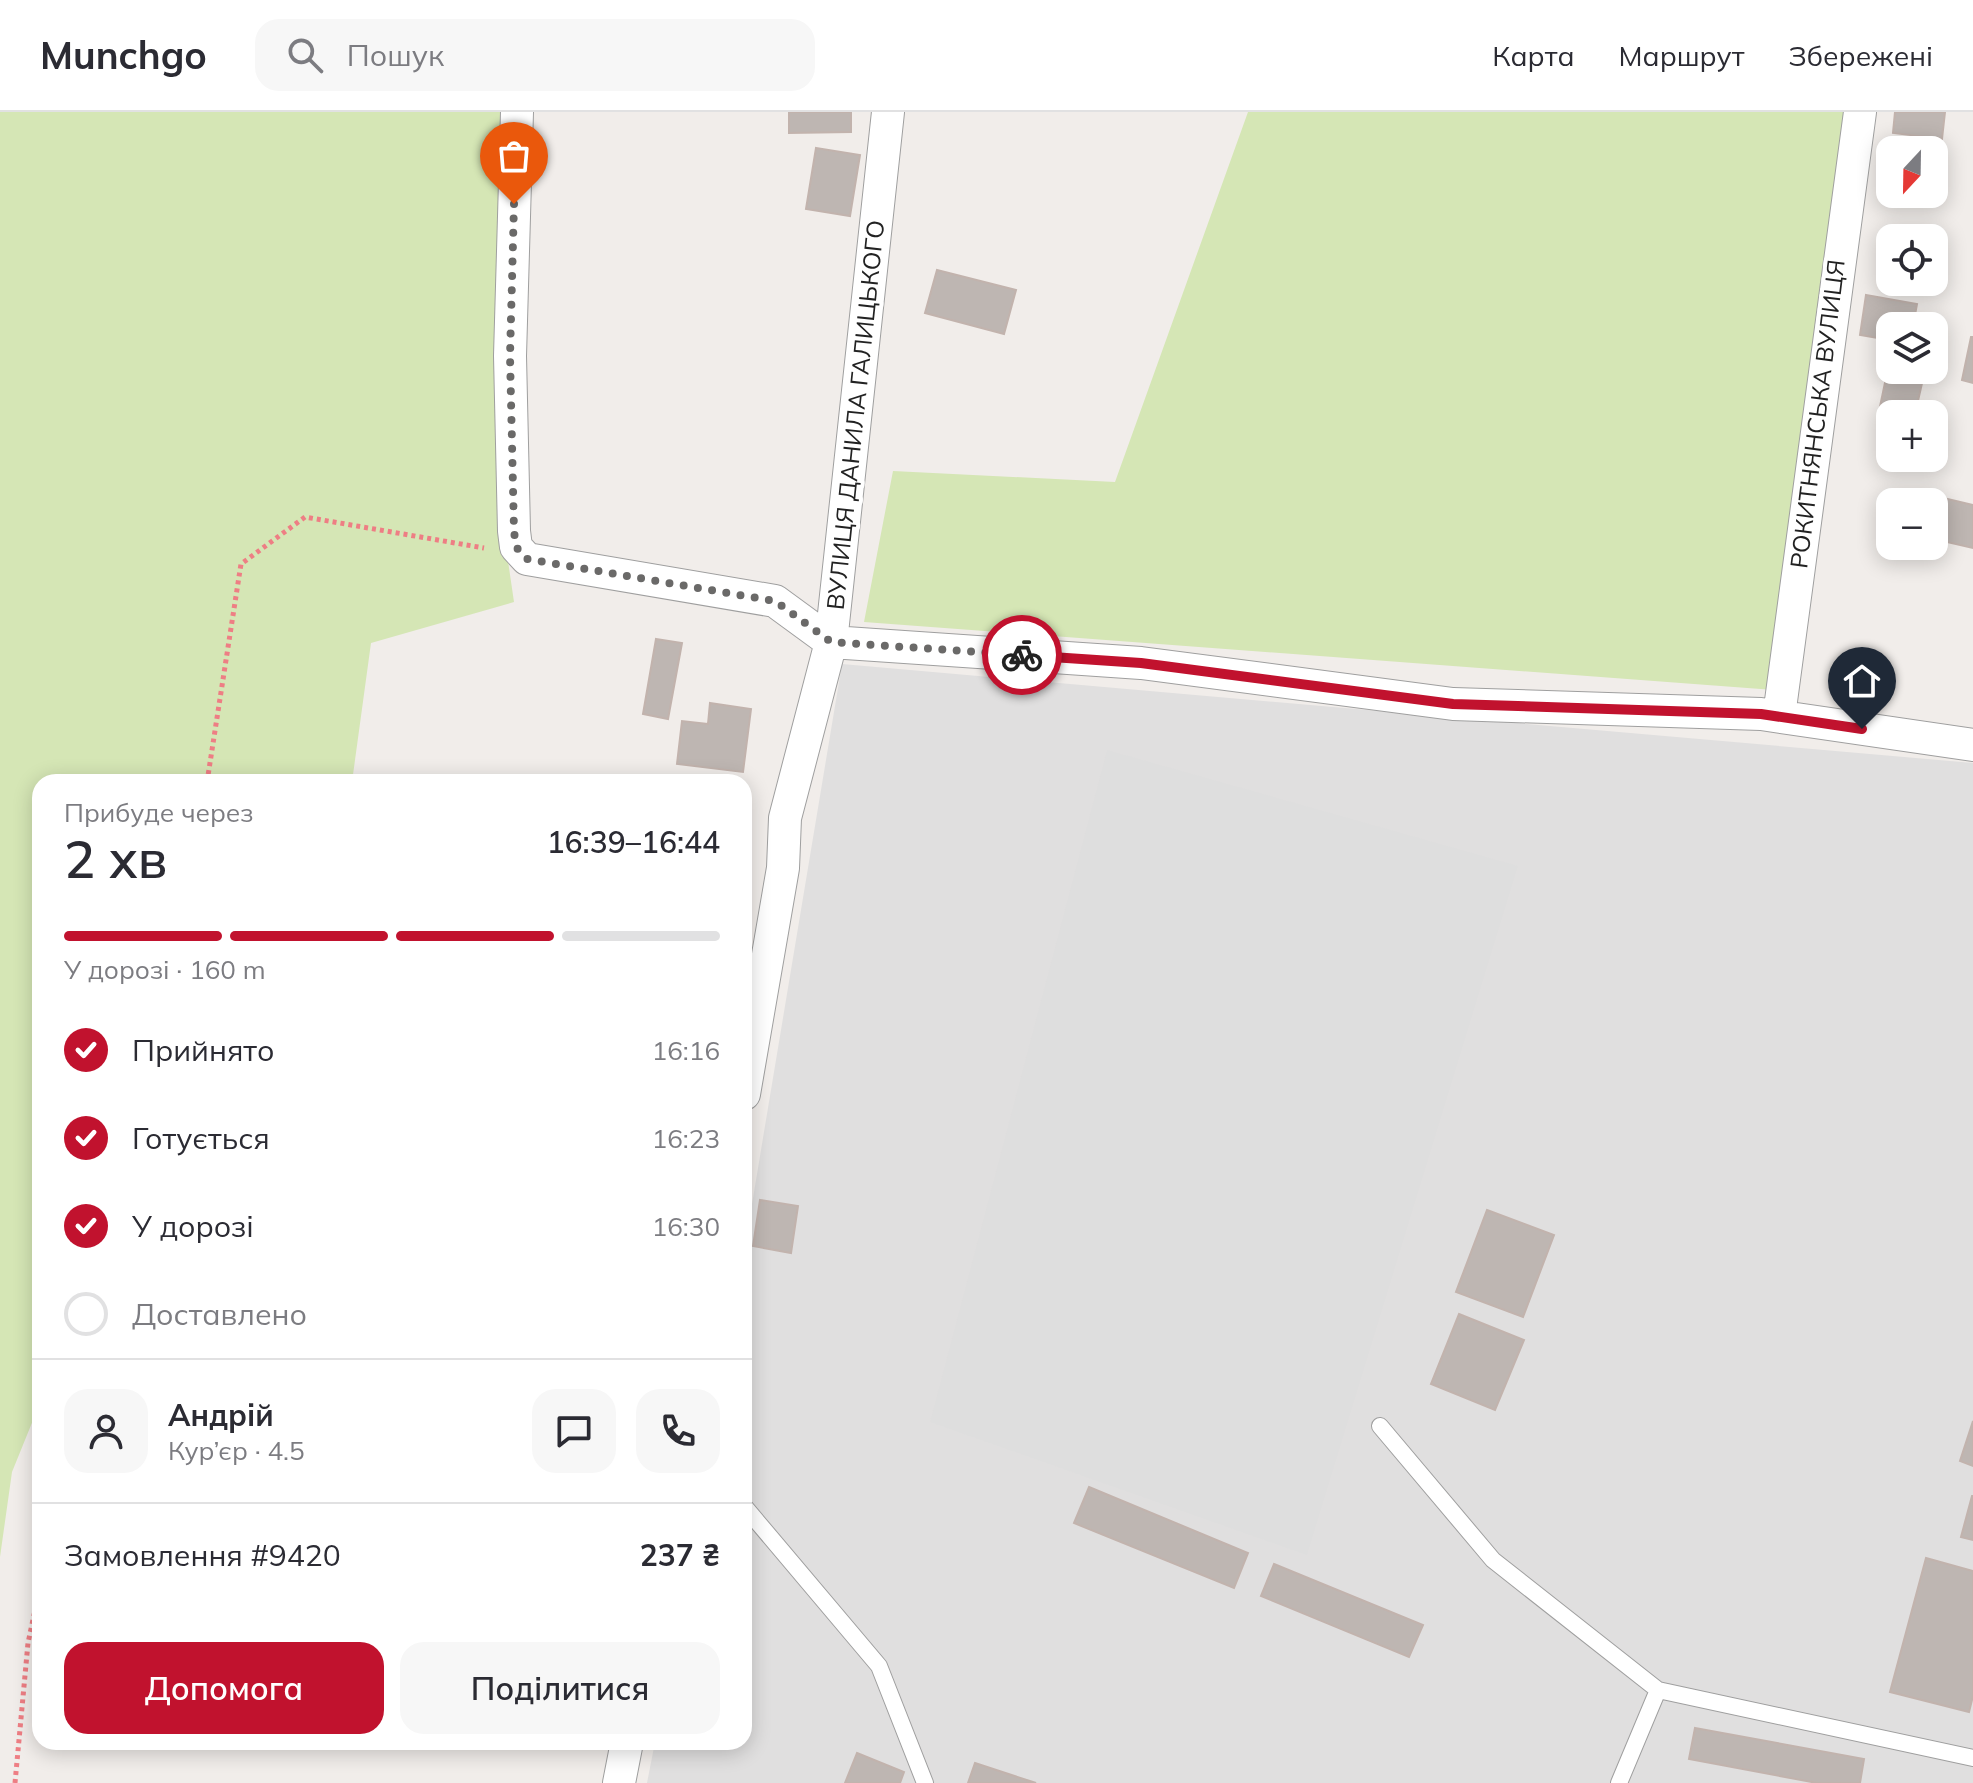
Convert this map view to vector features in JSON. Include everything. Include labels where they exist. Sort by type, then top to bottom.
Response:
[{"type":"street","points":[[517,112],[510,356],[513,515],[516,547],[527,559],[775,601],[831,642],[1141,663],[1453,704],[1779,716],[1973,745]]},
{"type":"street","name":"ВУЛИЦЯ ДАНИЛА ГАЛИЦЬКОГО","points":[[752,1048],[783,868],[785,818],[831,642],[888,112]]},
{"type":"street","name":"РОКИТНЯНСЬКА ВУЛИЦЯ","points":[[1779,716],[1860,112]]},
{"type":"street","points":[[619,1783],[625,1750]]},
{"type":"lane","points":[[1380,1426],[1493,1560],[1658,1690],[1973,1758]]},
{"type":"lane","points":[[752,1515],[879,1666],[925,1783]]},
{"type":"lane","points":[[1619,1783],[1658,1690]]},
{"type":"path","points":[[208,774],[241,564],[305,517],[463,543],[527,559]]},
{"type":"path","points":[[15,1783],[32,1624]]},
{"type":"shaded area","points":[[842,664],[1973,763],[1973,1783],[647,1783],[653,1750],[752,1750],[752,1204]]},
{"type":"shaded area","points":[[1107,750],[1518,866],[1307,1555],[930,1422]]},
{"type":"green space","points":[[0,112],[513,112],[508,561],[514,602],[371,643],[353,774],[32,774],[32,1423],[12,1472],[0,1557]]},
{"type":"green space","points":[[1248,112],[1845,112],[1774,690],[864,622],[893,471],[1115,482]]},
{"type":"building","points":[[789,112],[851,112],[851,132],[789,133]]},
{"type":"building","points":[[1895,112],[1945,112],[1942,136],[1893,133]]},
{"type":"building","points":[[816,148],[860,155],[850,216],[806,209]]},
{"type":"building","points":[[937,270],[1016,290],[1004,334],[925,313]]},
{"type":"building","points":[[1866,295],[1917,304],[1916,312],[1876,312],[1876,338],[1860,335]]},
{"type":"building","points":[[1973,337],[1973,383],[1962,380]]},
{"type":"building","points":[[1885,384],[1922,384],[1918,400],[1881,400]]},
{"type":"building","points":[[1948,499],[1973,505],[1973,548],[1948,542]]},
{"type":"building","points":[[656,639],[682,643],[668,719],[643,714]]},
{"type":"building","points":[[710,703],[751,709],[743,772],[677,764],[682,721],[708,724]]},
{"type":"building","points":[[760,1200],[798,1206],[791,1253],[753,1246]]},
{"type":"building","points":[[1487,1210],[1554,1235],[1523,1317],[1456,1292]]},
{"type":"building","points":[[1459,1314],[1524,1340],[1495,1410],[1431,1384]]},
{"type":"building","points":[[1973,1421],[1973,1466],[1960,1461]]},
{"type":"building","points":[[1089,1487],[1248,1553],[1234,1588],[1074,1523]]},
{"type":"building","points":[[1973,1496],[1973,1540],[1961,1537]]},
{"type":"building","points":[[1926,1558],[1973,1571],[1973,1696],[1969,1712],[1890,1692]]},
{"type":"building","points":[[1274,1564],[1423,1625],[1409,1657],[1261,1596]]},
{"type":"building","points":[[1695,1728],[1864,1759],[1860,1783],[1817,1783],[1689,1759]]},
{"type":"building","points":[[857,1753],[904,1772],[900,1783],[845,1783]]},
{"type":"building","points":[[975,1763],[1036,1783],[968,1783]]},
{"type":"way so far","points":[[514,204],[510,356],[514,531],[516,547],[527,559],[775,601],[831,642],[1022,655]]},
{"type":"route","points":[[1022,655],[1141,663],[1453,704],[1761,714],[1862,729]]}]
